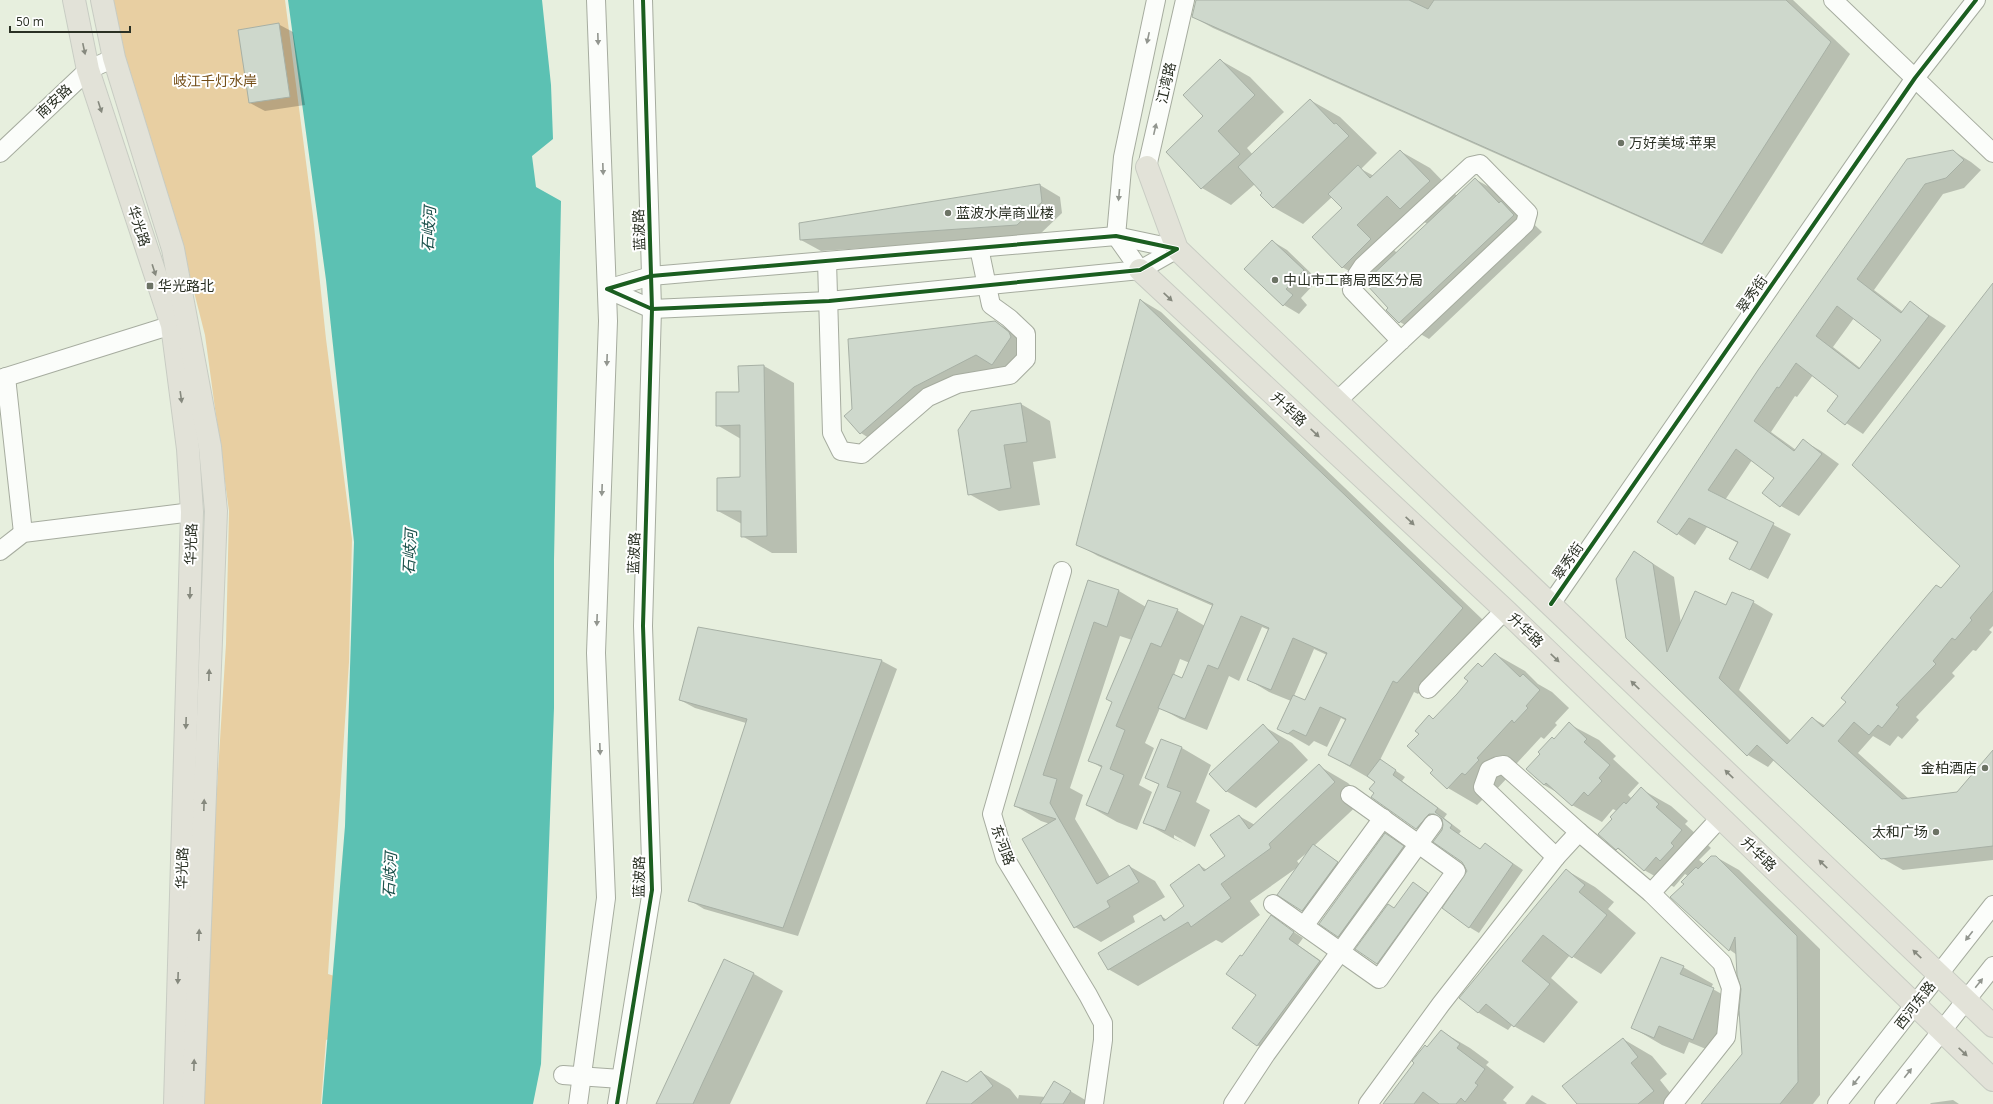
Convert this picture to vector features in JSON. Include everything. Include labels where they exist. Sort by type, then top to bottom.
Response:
[{"type":"main road","name":"华光路","points":[[74,0],[88,70],[172,325],[188,448],[192,512],[175,1104]]},
{"type":"main road","name":"华光路","points":[[102,0],[114,58],[174,249],[210,447],[216,511],[193,1104]]},
{"type":"main road","points":[[1147,167],[1177,249],[1338,400],[1993,1026]]},
{"type":"main road","name":"升华路","points":[[1140,270],[1505,610],[1721,817],[1914,1006],[1993,1080]]},
{"type":"street","points":[[578,1104],[606,898],[596,653],[608,321],[596,0]]},
{"type":"street","name":"蓝波路","points":[[617,1104],[652,890],[643,626],[652,309],[643,0]]},
{"type":"street","name":"江湾路","points":[[1116,236],[1122,157],[1156,0]]},
{"type":"street","name":"江湾路","points":[[1147,167],[1185,0]]},
{"type":"street","points":[[1833,0],[1993,152]]},
{"type":"street","name":"翠秀街","points":[[1551,604],[1915,78],[1976,0]]},
{"type":"street","name":"南安路","points":[[0,153],[88,70],[114,58]]},
{"type":"street","points":[[1338,400],[1401,341],[1525,224],[1528,213],[1480,164],[1471,166],[1363,266],[1357,275],[1352,290],[1401,341]]},
{"type":"street","points":[[607,289],[651,276],[1116,236],[1177,249]]},
{"type":"street","name":"升华路","points":[[1116,236],[1140,270]]},
{"type":"street","points":[[827,261],[832,433],[841,451],[862,454],[928,397],[957,384],[1010,374],[1026,359],[1026,334],[1009,318],[991,305],[979,248]]},
{"type":"street","points":[[607,289],[652,309],[828,301],[1140,270],[1177,249]]},
{"type":"street","points":[[23,533],[3,378],[172,325]]},
{"type":"street","points":[[0,551],[23,533],[192,512]]},
{"type":"street","name":"东河路","points":[[1062,571],[992,814],[1005,858],[1088,995],[1103,1023],[1103,1040],[1094,1104]]},
{"type":"street","points":[[1428,689],[1505,610]]},
{"type":"street","points":[[1556,857],[1483,787],[1489,770],[1504,765],[1579,832],[1651,893],[1722,963],[1731,988],[1726,1037],[1673,1104]]},
{"type":"street","points":[[1273,904],[1379,980],[1456,871],[1350,794]]},
{"type":"street","points":[[1651,893],[1721,817]]},
{"type":"street","points":[[1304,926],[1383,818]]},
{"type":"street","points":[[1233,1104],[1266,1054],[1432,824]]},
{"type":"street","points":[[1368,1104],[1442,1004],[1556,857],[1579,832]]},
{"type":"street","name":"西河东路","points":[[1837,1104],[1993,905]]},
{"type":"street","points":[[1884,1104],[1993,966]]},
{"type":"street","points":[[563,1075],[621,1079]]},
{"type":"green space","name":"岐江千灯水岸","points":[[112,0],[285,0],[352,539],[349,662],[328,974],[344,979],[340,1035],[326,1040],[321,1104],[203,1104],[209,916],[226,644],[229,511],[205,335],[176,221],[123,59]]},
{"type":"water","name":"石岐河","points":[[288,0],[542,0],[551,85],[553,139],[532,156],[536,187],[561,201],[554,560],[554,708],[541,1064],[533,1104],[322,1104],[345,826],[354,542],[326,280]]},
{"type":"building","name":"万好美域·苹果","points":[[1196,0],[1409,0],[1428,9],[1434,0],[1786,0],[1831,42],[1702,244],[1192,17]]},
{"type":"building","points":[[279,23],[290,97],[249,103],[238,30]]},
{"type":"building","points":[[1220,59],[1255,95],[1218,131],[1240,154],[1201,189],[1166,152],[1203,116],[1183,95]]},
{"type":"building","points":[[1310,99],[1334,124],[1336,123],[1349,136],[1273,208],[1260,195],[1262,193],[1238,167]]},
{"type":"building","points":[[1400,150],[1430,181],[1400,209],[1387,196],[1357,225],[1371,239],[1342,268],[1312,237],[1342,208],[1328,194],[1358,165],[1370,178]]},
{"type":"building","points":[[1953,150],[1964,160],[1946,178],[1925,184],[1857,279],[1901,313],[1910,301],[1929,316],[1845,425],[1827,411],[1838,396],[1796,363],[1779,388],[1777,387],[1754,421],[1794,451],[1803,439],[1822,454],[1780,507],[1762,493],[1774,478],[1736,449],[1708,490],[1774,523],[1750,570],[1729,559],[1738,542],[1689,518],[1677,535],[1657,522],[1758,370],[1907,159]],"holes":[[[1837,306],[1881,340],[1859,369],[1816,336]]]},
{"type":"building","points":[[1475,178],[1499,203],[1501,201],[1514,215],[1399,323],[1386,310],[1388,308],[1365,283],[1366,281]]},
{"type":"building","name":"蓝波水岸商业楼","points":[[1040,184],[1042,202],[1017,225],[800,240],[799,223]]},
{"type":"building","name":"中山市工商局西区分局","points":[[1272,240],[1304,270],[1286,289],[1293,295],[1283,306],[1244,269]]},
{"type":"building","points":[[1993,283],[1993,591],[1970,618],[1972,620],[1955,640],[1952,638],[1933,661],[1936,664],[1896,705],[1899,707],[1882,728],[1878,725],[1869,735],[1854,722],[1838,741],[1902,799],[1957,792],[1993,750],[1993,846],[1881,859],[1757,745],[1747,756],[1626,638],[1616,579],[1634,551],[1653,564],[1667,652],[1695,591],[1726,605],[1732,592],[1754,601],[1719,678],[1787,744],[1812,717],[1823,727],[1846,702],[1841,698],[1936,585],[1941,588],[1960,566],[1852,465]]},
{"type":"building","points":[[1140,299],[1463,608],[1397,683],[1393,681],[1350,766],[1328,755],[1346,719],[1320,707],[1306,736],[1293,730],[1288,734],[1277,729],[1293,695],[1305,700],[1327,653],[1293,638],[1271,690],[1247,680],[1269,628],[1241,616],[1218,669],[1208,665],[1185,719],[1158,708],[1173,674],[1182,678],[1213,604],[1076,545]]},
{"type":"building","points":[[995,321],[1009,332],[1011,337],[992,365],[976,355],[914,387],[860,434],[844,416],[852,409],[848,339]]},
{"type":"building","points":[[764,365],[767,536],[741,537],[741,511],[717,511],[717,478],[740,477],[740,425],[716,426],[716,392],[739,392],[738,366]]},
{"type":"building","points":[[1021,403],[1027,442],[1004,445],[1011,488],[968,495],[958,430],[971,411]]},
{"type":"building","points":[[1088,580],[1119,590],[1107,627],[1094,622],[1043,775],[1057,779],[1050,803],[1097,884],[1129,865],[1139,882],[1107,901],[1110,907],[1074,928],[1022,839],[1056,819],[1014,806]]},
{"type":"building","points":[[1148,600],[1178,609],[1161,647],[1151,643],[1116,726],[1125,730],[1110,769],[1124,775],[1108,814],[1086,805],[1102,766],[1088,761],[1112,702],[1106,699]]},
{"type":"building","points":[[698,627],[882,660],[783,928],[688,901],[747,719],[679,700]]},
{"type":"building","points":[[1495,653],[1520,677],[1523,674],[1540,690],[1526,706],[1528,708],[1514,723],[1512,720],[1477,758],[1479,760],[1465,775],[1462,773],[1447,789],[1430,773],[1433,770],[1407,746],[1419,734],[1415,731],[1429,715],[1433,719],[1457,694],[1468,681],[1464,678],[1478,663],[1482,667]]},
{"type":"building","points":[[1569,722],[1587,739],[1584,742],[1610,765],[1599,778],[1602,781],[1588,796],[1584,792],[1572,806],[1546,783],[1544,785],[1526,769],[1540,754],[1538,752],[1552,737],[1554,739]]},
{"type":"building","points":[[1263,724],[1279,742],[1226,792],[1209,774]]},
{"type":"building","points":[[1161,739],[1182,747],[1167,787],[1181,792],[1165,831],[1143,823],[1159,784],[1145,778]]},
{"type":"building","points":[[1380,759],[1396,770],[1393,775],[1438,808],[1435,812],[1452,825],[1450,828],[1480,849],[1485,843],[1513,864],[1469,928],[1442,908],[1467,871],[1462,862],[1433,842],[1442,830],[1442,819],[1434,814],[1429,814],[1416,829],[1371,797],[1374,793],[1369,789],[1375,782],[1367,776]]},
{"type":"building","points":[[1319,764],[1335,782],[1269,844],[1271,848],[1221,884],[1231,898],[1191,927],[1188,922],[1108,970],[1098,953],[1161,915],[1164,921],[1184,906],[1170,885],[1199,864],[1204,871],[1225,856],[1210,835],[1239,815],[1249,829]]},
{"type":"building","points":[[1641,787],[1659,804],[1656,807],[1682,830],[1671,843],[1674,846],[1660,861],[1656,857],[1644,871],[1618,848],[1616,850],[1598,834],[1612,819],[1610,817],[1624,802],[1626,804]]},
{"type":"building","points":[[1385,833],[1404,846],[1338,937],[1319,924]]},
{"type":"building","points":[[1313,844],[1338,862],[1302,911],[1277,895]]},
{"type":"building","points":[[1711,856],[1716,856],[1797,936],[1798,1082],[1780,1104],[1701,1104],[1742,1054],[1739,1010],[1741,989],[1737,975],[1735,937],[1729,951],[1670,897],[1684,884],[1681,882],[1696,867],[1698,869]]},
{"type":"building","points":[[1566,869],[1585,885],[1579,892],[1607,915],[1572,958],[1543,935],[1522,961],[1550,984],[1514,1027],[1486,1004],[1478,1013],[1459,998]]},
{"type":"building","points":[[1413,882],[1428,893],[1377,964],[1355,949],[1388,904],[1394,908]]},
{"type":"building","points":[[1271,915],[1294,932],[1289,939],[1320,961],[1257,1046],[1232,1028],[1256,995],[1226,974],[1240,955],[1242,956]]},
{"type":"building","points":[[1661,957],[1684,966],[1680,974],[1714,988],[1693,1040],[1659,1026],[1654,1038],[1631,1028]]},
{"type":"building","points":[[724,959],[754,973],[693,1104],[656,1104]]},
{"type":"building","points":[[1441,1030],[1460,1044],[1457,1048],[1485,1069],[1475,1083],[1478,1085],[1465,1102],[1461,1098],[1456,1104],[1439,1104],[1423,1092],[1414,1104],[1383,1104],[1414,1063],[1412,1061],[1425,1045],[1427,1047]]},
{"type":"building","points":[[1623,1038],[1638,1057],[1631,1063],[1654,1091],[1638,1104],[1577,1104],[1562,1086]]},
{"type":"building","points":[[942,1071],[967,1082],[981,1071],[993,1086],[971,1104],[926,1104]]},
{"type":"building","points":[[1054,1081],[1071,1091],[1063,1104],[1040,1104]]},
{"type":"cycle path","points":[[617,1104],[652,890],[643,626],[652,309],[643,0]]},
{"type":"cycle path","points":[[1551,604],[1915,78],[1976,0]]},
{"type":"cycle path","points":[[1116,236],[1177,249],[1140,270],[829,301],[652,309],[607,289],[651,276],[1116,236]]},
{"type":"place","name":"万好美域·苹果","points":[[1621,143]]},
{"type":"place","name":"蓝波水岸商业楼","points":[[948,213]]},
{"type":"place","name":"中山市工商局西区分局","points":[[1275,280]]},
{"type":"place","name":"华光路北","points":[[150,286]]},
{"type":"place","name":"金柏酒店","points":[[1985,768]]},
{"type":"place","name":"太和广场","points":[[1936,832]]}]
